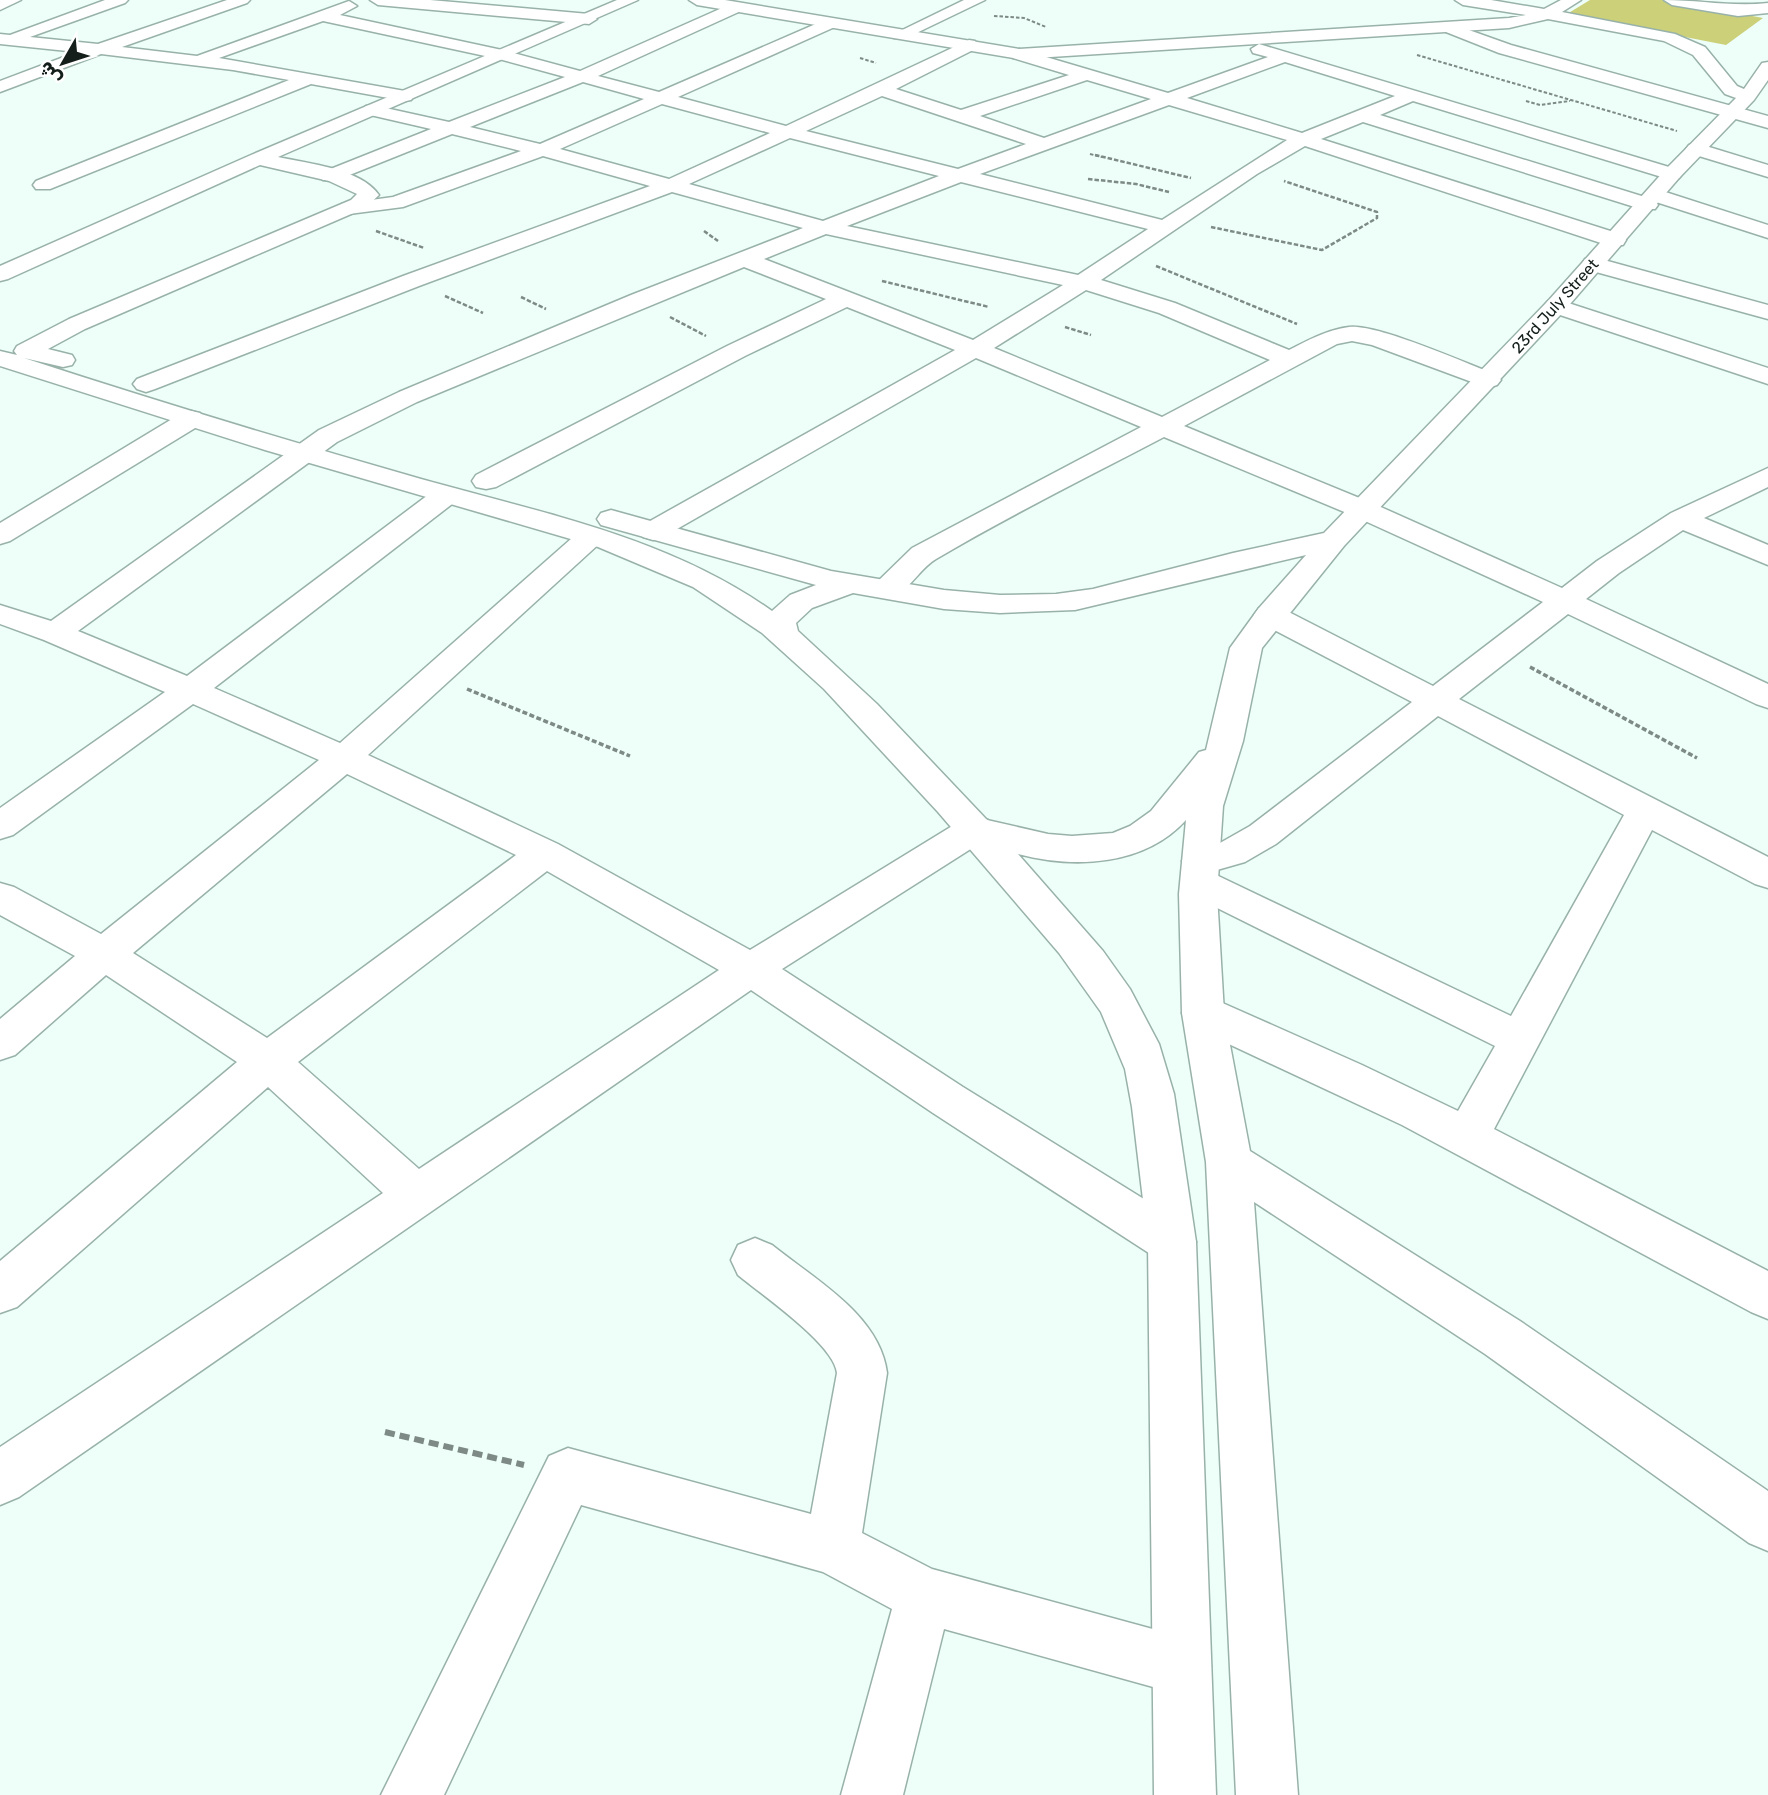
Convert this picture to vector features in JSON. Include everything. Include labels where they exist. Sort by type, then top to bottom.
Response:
[{"type":"street","points":[[0,5],[13,0]]},
{"type":"street","points":[[3,39],[120,0]]},
{"type":"street","points":[[0,87],[99,49],[242,0]]},
{"type":"street","points":[[199,60],[364,0]]},
{"type":"street","points":[[378,0],[589,19]]},
{"type":"street","points":[[0,274],[258,159],[630,0]]},
{"type":"street","points":[[697,0],[1019,54],[1303,139],[1615,240]]},
{"type":"street","points":[[900,34],[977,0]]},
{"type":"street","points":[[1463,0],[1629,28],[1681,42],[1699,51],[1740,104]]},
{"type":"street","points":[[1019,54],[1452,29],[1524,21],[1550,14],[1573,0]]},
{"type":"street","points":[[1672,0],[1738,11],[1768,8]]},
{"type":"street","points":[[932,4],[956,9]]},
{"type":"street","points":[[330,176],[581,77],[737,7]]},
{"type":"street","points":[[324,16],[502,55],[787,132],[1171,224]]},
{"type":"street","points":[[341,211],[397,203],[542,150],[831,23]]},
{"type":"street","points":[[1452,29],[1505,49],[1740,104],[1768,122]]},
{"type":"street","points":[[378,42],[400,32]]},
{"type":"street","points":[[3,39],[199,60],[405,96]]},
{"type":"street","points":[[1238,42],[1672,174]]},
{"type":"street","points":[[146,384],[669,187],[881,90],[969,45]]},
{"type":"street","points":[[55,633],[316,445],[408,397],[639,300],[962,174],[1283,57]]},
{"type":"street","name":"23rd July Street","points":[[1267,1795],[1259,1711],[1229,1162],[1203,1013],[1200,872],[1205,806],[1226,741],[1246,648],[1270,615],[1349,525],[1556,306],[1652,200],[1672,174],[1740,104],[1768,67]]},
{"type":"street","points":[[963,116],[1088,74]]},
{"type":"street","points":[[43,185],[312,78]]},
{"type":"street","points":[[881,90],[1045,144]]},
{"type":"street","points":[[653,531],[1031,317],[1250,170],[1303,139],[1413,95]]},
{"type":"street","points":[[373,110],[542,150],[826,228],[1146,300],[1289,359]]},
{"type":"street","points":[[1362,115],[1422,136],[1768,232]]},
{"type":"street","points":[[1363,159],[1422,136]]},
{"type":"street","points":[[1700,144],[1768,172]]},
{"type":"street","points":[[7,356],[366,199],[368,192],[330,176],[258,159]]},
{"type":"street","points":[[744,259],[843,300],[973,348],[1161,428],[1349,525],[1564,600],[1768,697]]},
{"type":"street","points":[[1593,264],[1768,312]]},
{"type":"street","points":[[486,481],[843,300]]},
{"type":"street","points":[[1556,306],[1768,376]]},
{"type":"street","points":[[887,589],[922,554],[1330,338],[1352,334],[1378,339],[1488,380]]},
{"type":"street","points":[[7,356],[146,384],[446,495],[638,552],[704,582],[782,632],[868,715],[975,830],[1111,989],[1133,1031],[1154,1102],[1161,1175],[1172,1242],[1185,1795]]},
{"type":"street","points":[[7,356],[191,419],[486,481],[849,585],[973,603],[1056,603],[1086,599],[1247,558],[1349,525]]},
{"type":"street","points":[[0,535],[191,419]]},
{"type":"street","points":[[1200,872],[1263,835],[1608,566],[1681,519],[1768,476]]},
{"type":"street","points":[[0,826],[190,690],[446,495]]},
{"type":"street","points":[[1681,519],[1768,555]]},
{"type":"street","points":[[0,1044],[104,954],[344,758],[433,675],[590,537]]},
{"type":"street","points":[[782,632],[780,623],[791,608],[814,596],[849,585]]},
{"type":"street","points":[[0,614],[55,633],[190,690],[344,758],[545,853],[751,969],[948,1100],[1172,1242]]},
{"type":"street","points":[[1270,615],[1768,874]]},
{"type":"street","points":[[0,1478],[751,969],[975,830],[1021,843],[1075,850],[1133,841],[1166,819],[1226,741]]},
{"type":"street","points":[[1467,1137],[1644,811]]},
{"type":"street","points":[[0,1291],[268,1061],[545,853]]},
{"type":"street","points":[[1200,872],[1520,1039]]},
{"type":"street","points":[[0,897],[104,954],[268,1061],[418,1195]]},
{"type":"street","points":[[1203,1013],[1289,1049],[1467,1137],[1768,1296]]},
{"type":"street","points":[[1229,1162],[1325,1222],[1595,1401],[1768,1524]]},
{"type":"street","points":[[755,1260],[839,1329],[860,1355],[863,1373],[832,1547]]},
{"type":"street","points":[[412,1795],[568,1475],[832,1547],[924,1595],[1182,1666]]},
{"type":"street","points":[[872,1795],[924,1595]]},
{"type":"path","points":[[956,9],[1003,18],[1024,18],[1054,30]]},
{"type":"path","points":[[1378,34],[1403,51],[1480,71],[1700,144]]},
{"type":"path","points":[[1045,144],[1227,186]]},
{"type":"path","points":[[1171,224],[1322,250],[1377,218],[1377,212],[1250,170]]},
{"type":"path","points":[[1079,178],[1136,184],[1205,201]]},
{"type":"path","points":[[341,211],[464,263]]},
{"type":"path","points":[[1126,254],[1330,338]]},
{"type":"path","points":[[870,279],[1031,317],[1091,335]]},
{"type":"path","points":[[639,300],[736,352]]},
{"type":"path","points":[[1502,651],[1697,758]]},
{"type":"path","points":[[433,675],[630,756]]},
{"type":"path","points":[[385,1432],[568,1475]]},
{"type":"green space","points":[[1590,0],[1668,0],[1763,18],[1726,45],[1567,14]]}]
